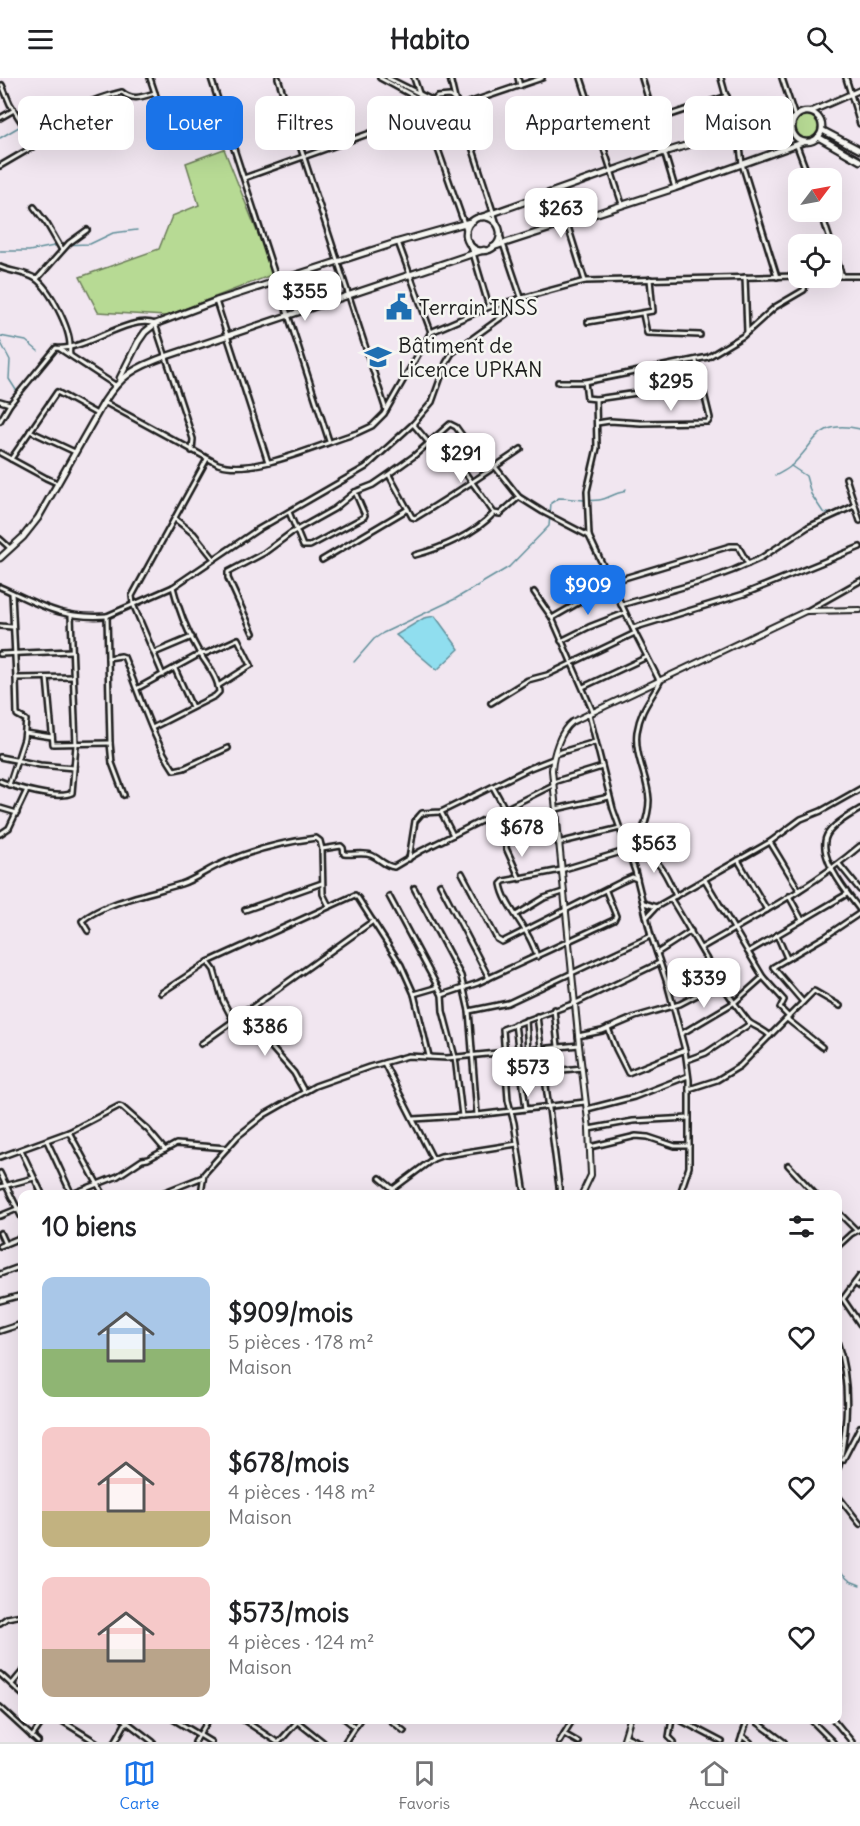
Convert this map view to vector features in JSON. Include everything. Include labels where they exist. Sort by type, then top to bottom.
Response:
[{"type":"main road","points":[[0,558],[12,549],[38,518],[114,385],[142,366],[797,146],[818,137],[822,130],[819,118],[810,112],[802,112],[795,118],[792,126],[793,133],[804,142]]},
{"type":"main road","points":[[822,130],[860,150]]},
{"type":"main road","points":[[818,137],[860,160]]},
{"type":"main road","points":[[119,380],[138,342],[155,324],[216,301],[483,217],[684,146]]},
{"type":"main road","points":[[483,217],[497,224],[500,235],[493,247]]},
{"type":"main road","points":[[473,220],[466,232],[470,243],[478,250],[484,250]]},
{"type":"street","points":[[150,78],[156,96]]},
{"type":"street","points":[[211,78],[217,96]]},
{"type":"street","points":[[278,78],[386,410]]},
{"type":"street","points":[[380,78],[416,96]]},
{"type":"street","points":[[388,78],[417,96]]},
{"type":"street","points":[[414,78],[419,96]]},
{"type":"street","points":[[450,78],[455,96]]},
{"type":"street","points":[[518,78],[520,86]]},
{"type":"street","points":[[492,96],[542,78]]},
{"type":"street","points":[[581,78],[587,96]]},
{"type":"street","points":[[642,78],[648,96]]},
{"type":"street","points":[[721,78],[727,96]]},
{"type":"street","points":[[782,78],[795,118]]},
{"type":"street","points":[[846,78],[860,124]]},
{"type":"street","points":[[2,85],[18,118]]},
{"type":"street","points":[[810,112],[860,90]]},
{"type":"street","points":[[108,96],[122,92],[125,96]]},
{"type":"street","points":[[134,98],[155,93]]},
{"type":"street","points":[[0,118],[14,110]]},
{"type":"street","points":[[244,178],[367,134]]},
{"type":"street","points":[[797,146],[805,168]]},
{"type":"street","points":[[0,166],[29,150]]},
{"type":"street","points":[[235,150],[329,441]]},
{"type":"street","points":[[438,150],[466,232]]},
{"type":"street","points":[[473,150],[497,224]]},
{"type":"street","points":[[604,150],[623,205]]},
{"type":"street","points":[[739,150],[777,277]]},
{"type":"street","points":[[666,152],[675,188]]},
{"type":"street","points":[[557,191],[585,281]]},
{"type":"street","points":[[34,207],[62,250]]},
{"type":"street","points":[[37,279],[76,236],[87,230]]},
{"type":"street","points":[[500,235],[521,297]]},
{"type":"street","points":[[399,242],[431,332]]},
{"type":"street","points":[[470,243],[489,307]]},
{"type":"street","points":[[0,267],[37,279],[62,317],[70,346],[70,355]]},
{"type":"street","points":[[104,402],[207,459],[228,467],[239,468],[268,462],[372,426],[392,401],[431,332],[489,307],[585,281],[788,276]]},
{"type":"street","points":[[842,276],[860,276]]},
{"type":"street","points":[[745,277],[747,333]]},
{"type":"street","points":[[588,322],[653,311],[650,279]]},
{"type":"street","points":[[558,382],[585,382],[708,357],[747,333],[775,307],[804,288]]},
{"type":"street","points":[[216,301],[268,462]]},
{"type":"street","points":[[0,586],[49,611],[71,616],[106,616],[173,587],[257,530],[366,467],[413,424],[432,402],[452,352],[506,314]]},
{"type":"street","points":[[644,314],[647,333],[700,335]]},
{"type":"street","points":[[0,421],[10,404],[54,349],[70,346],[135,324],[150,322],[155,324],[167,356],[193,439],[192,451]]},
{"type":"street","points":[[60,349],[114,385]]},
{"type":"street","points":[[597,423],[610,421],[708,422],[710,418],[696,361]]},
{"type":"street","points":[[585,382],[587,398],[596,399],[644,392],[700,377]]},
{"type":"street","points":[[11,459],[57,392],[97,414]]},
{"type":"street","points":[[382,397],[392,401]]},
{"type":"street","points":[[596,399],[597,456],[587,491],[589,536],[660,682]]},
{"type":"street","points":[[0,401],[10,404]]},
{"type":"street","points":[[413,424],[429,444]]},
{"type":"street","points":[[253,633],[227,574],[334,509],[355,492],[373,485],[429,444],[448,425],[454,425],[487,470]]},
{"type":"street","points":[[30,431],[75,452]]},
{"type":"street","points":[[438,435],[494,513]]},
{"type":"street","points":[[389,474],[415,518],[487,470],[496,468],[520,449]]},
{"type":"street","points":[[0,453],[57,483]]},
{"type":"street","points":[[163,675],[133,604],[132,596],[207,459]]},
{"type":"street","points":[[496,468],[519,496],[543,512],[589,536]]},
{"type":"street","points":[[846,478],[860,521]]},
{"type":"street","points":[[289,512],[305,548],[361,519],[365,514],[355,492]]},
{"type":"street","points":[[416,555],[436,549],[463,536],[494,513],[497,515],[502,512],[519,496]]},
{"type":"street","points":[[621,604],[704,581],[748,564],[808,527],[854,506]]},
{"type":"street","points":[[322,560],[408,509]]},
{"type":"street","points":[[175,519],[194,534],[214,559]]},
{"type":"street","points":[[0,539],[12,549]]},
{"type":"street","points":[[611,582],[730,546],[738,546],[748,564]]},
{"type":"street","points":[[633,628],[744,594],[860,547]]},
{"type":"street","points":[[584,1190],[590,1179],[589,1129],[558,843],[553,784],[554,756],[569,724],[806,611],[860,581]]},
{"type":"street","points":[[152,728],[219,692],[192,637],[173,587]]},
{"type":"street","points":[[552,618],[585,599],[614,587]]},
{"type":"street","points":[[534,592],[552,618],[583,687],[591,713],[595,742],[609,797],[635,871],[651,936],[674,1006],[685,1050],[689,1089],[689,1172],[682,1190]]},
{"type":"street","points":[[9,785],[25,734],[26,720],[17,715],[12,593]]},
{"type":"street","points":[[806,611],[860,610]]},
{"type":"street","points":[[561,641],[625,613]]},
{"type":"street","points":[[0,781],[27,790],[71,794],[76,745],[71,616]]},
{"type":"street","points":[[106,616],[110,743],[115,771],[124,795]]},
{"type":"street","points":[[0,626],[12,627]]},
{"type":"street","points":[[491,703],[528,680],[547,675],[635,633]]},
{"type":"street","points":[[154,653],[192,637]]},
{"type":"street","points":[[138,688],[200,654],[238,639],[250,662],[250,667],[218,686]]},
{"type":"street","points":[[0,654],[72,651]]},
{"type":"street","points":[[108,658],[123,656],[138,688],[152,728],[176,771],[228,748]]},
{"type":"street","points":[[583,687],[646,657]]},
{"type":"street","points":[[175,669],[192,707]]},
{"type":"street","points":[[15,678],[73,677]]},
{"type":"street","points":[[47,678],[54,745],[110,743]]},
{"type":"street","points":[[630,857],[646,816],[649,800],[640,763],[637,734],[643,707],[660,682]]},
{"type":"street","points":[[25,734],[52,737]]},
{"type":"street","points":[[409,859],[416,819],[422,813],[441,812],[554,756],[595,742]]},
{"type":"street","points":[[0,757],[16,762],[74,768]]},
{"type":"street","points":[[322,849],[340,846],[344,854],[373,856],[390,867],[553,784],[602,767]]},
{"type":"street","points":[[493,788],[505,809]]},
{"type":"street","points":[[546,789],[554,791]]},
{"type":"street","points":[[646,918],[656,907],[770,842],[801,819],[821,811],[860,789]]},
{"type":"street","points":[[0,834],[9,828],[27,790]]},
{"type":"street","points":[[520,879],[506,848],[506,840],[556,812],[609,797]]},
{"type":"street","points":[[0,808],[18,813]]},
{"type":"street","points":[[804,1002],[773,969],[773,966],[826,936],[860,911],[832,869],[827,856],[826,837],[834,827],[860,809]]},
{"type":"street","points":[[441,812],[453,835]]},
{"type":"street","points":[[558,843],[620,828]]},
{"type":"street","points":[[88,931],[82,921],[88,916],[151,892],[184,883],[224,862],[248,853],[316,838],[320,841],[322,849],[322,894],[329,906]]},
{"type":"street","points":[[770,842],[799,890]]},
{"type":"street","points":[[701,948],[832,869],[860,846]]},
{"type":"street","points":[[635,848],[663,868],[676,896]]},
{"type":"street","points":[[537,957],[526,930],[501,884],[504,880],[561,870],[628,850]]},
{"type":"street","points":[[738,860],[767,910]]},
{"type":"street","points":[[839,864],[860,891]]},
{"type":"street","points":[[462,873],[498,940],[502,942],[606,891],[632,877],[635,871]]},
{"type":"street","points":[[632,877],[637,879]]},
{"type":"street","points":[[705,880],[763,977],[784,1000],[780,1007],[788,1018],[822,1047]]},
{"type":"street","points":[[245,910],[322,883]]},
{"type":"street","points":[[440,884],[489,978]]},
{"type":"street","points":[[414,888],[459,973],[469,1011],[477,1115]]},
{"type":"street","points":[[442,995],[463,989],[537,957],[615,919],[606,891]]},
{"type":"street","points":[[516,915],[544,898],[563,892]]},
{"type":"street","points":[[748,952],[848,893]]},
{"type":"street","points":[[161,993],[208,963],[329,906],[356,896],[401,965],[414,994],[429,1056]]},
{"type":"street","points":[[389,896],[442,995],[443,1011],[455,1057],[462,1116]]},
{"type":"street","points":[[789,896],[802,920]]},
{"type":"street","points":[[671,899],[750,1024],[762,1029],[770,1036]]},
{"type":"street","points":[[644,903],[656,907]]},
{"type":"street","points":[[201,1044],[373,921]]},
{"type":"street","points":[[657,953],[691,931]]},
{"type":"street","points":[[777,935],[788,958]]},
{"type":"street","points":[[469,1011],[508,1003],[651,936]]},
{"type":"street","points":[[667,983],[709,961]]},
{"type":"street","points":[[524,1190],[511,1111],[503,1029],[576,1002],[660,962]]},
{"type":"street","points":[[208,963],[214,970],[223,1000],[233,1020]]},
{"type":"street","points":[[681,1034],[735,1002],[763,977]]},
{"type":"street","points":[[578,1036],[674,1006],[722,982]]},
{"type":"street","points":[[414,994],[438,987]]},
{"type":"street","points":[[689,1089],[732,1072],[746,1061],[816,990],[840,1006]]},
{"type":"street","points":[[248,1009],[265,1040],[294,1073],[304,1092]]},
{"type":"street","points":[[554,1009],[558,1046]]},
{"type":"street","points":[[537,1016],[559,1190]]},
{"type":"street","points":[[526,1020],[528,1051]]},
{"type":"street","points":[[515,1024],[526,1109]]},
{"type":"street","points":[[687,1060],[706,1053],[750,1024]]},
{"type":"street","points":[[608,1028],[628,1073],[685,1050]]},
{"type":"street","points":[[170,1190],[204,1176],[238,1136],[264,1114],[304,1092],[384,1063],[408,1056],[474,1056],[579,1045]]},
{"type":"street","points":[[384,1063],[433,1159]]},
{"type":"street","points":[[544,1072],[582,1068]]},
{"type":"street","points":[[587,1110],[634,1097],[688,1076]]},
{"type":"street","points":[[414,1119],[477,1115],[587,1102]]},
{"type":"street","points":[[0,1157],[69,1132],[115,1107],[122,1107],[150,1132],[165,1150]]},
{"type":"street","points":[[589,1129],[633,1121],[689,1118]]},
{"type":"street","points":[[69,1132],[101,1190]]},
{"type":"street","points":[[590,1147],[636,1136],[648,1137],[675,1146],[689,1146]]},
{"type":"street","points":[[47,1141],[70,1190]]},
{"type":"street","points":[[84,1190],[122,1174],[142,1160],[178,1144],[227,1148]]},
{"type":"street","points":[[380,1178],[393,1189],[433,1159],[441,1156],[517,1144]]},
{"type":"street","points":[[21,1150],[40,1190]]},
{"type":"street","points":[[788,1165],[811,1190]]},
{"type":"street","points":[[0,1173],[18,1205]]},
{"type":"street","points":[[202,1190],[204,1176]]},
{"type":"street","points":[[0,1187],[34,1178]]},
{"type":"street","points":[[0,1216],[18,1209]]},
{"type":"street","points":[[842,1216],[858,1230],[842,1243]]},
{"type":"street","points":[[0,1233],[5,1244]]},
{"type":"street","points":[[0,1246],[18,1239]]},
{"type":"street","points":[[0,1274],[18,1267]]},
{"type":"street","points":[[860,1276],[843,1299],[860,1324]]},
{"type":"street","points":[[855,1283],[860,1287]]},
{"type":"street","points":[[0,1301],[18,1296]]},
{"type":"street","points":[[0,1331],[18,1325]]},
{"type":"street","points":[[842,1357],[846,1377],[847,1403],[842,1451]]},
{"type":"street","points":[[842,1461],[860,1427]]},
{"type":"street","points":[[842,1501],[860,1524]]},
{"type":"street","points":[[0,1623],[8,1618],[18,1617]]},
{"type":"street","points":[[0,1674],[18,1690]]},
{"type":"street","points":[[11,1684],[18,1676]]},
{"type":"street","points":[[0,1707],[18,1724]]},
{"type":"street","points":[[18,1724],[38,1742]]},
{"type":"street","points":[[32,1737],[41,1724]]},
{"type":"street","points":[[66,1724],[96,1742]]},
{"type":"street","points":[[115,1742],[124,1724]]},
{"type":"street","points":[[131,1724],[153,1742]]},
{"type":"street","points":[[181,1724],[211,1742]]},
{"type":"street","points":[[195,1742],[205,1724]]},
{"type":"street","points":[[250,1724],[278,1742],[292,1724]]},
{"type":"street","points":[[300,1724],[323,1742]]},
{"type":"street","points":[[351,1724],[355,1727]]},
{"type":"street","points":[[345,1742],[357,1724]]},
{"type":"street","points":[[395,1724],[404,1731]]},
{"type":"street","points":[[559,1742],[570,1724]]},
{"type":"street","points":[[623,1742],[629,1724]]},
{"type":"street","points":[[671,1724],[669,1737],[674,1742]]},
{"type":"street","points":[[688,1724],[722,1742]]},
{"type":"street","points":[[740,1742],[746,1724]]},
{"type":"street","points":[[760,1724],[784,1742]]},
{"type":"street","points":[[815,1724],[833,1742]]},
{"type":"street","points":[[837,1724],[852,1742]]},
{"type":"street","points":[[564,1734],[578,1742]]},
{"type":"street","points":[[626,1736],[639,1742]]},
{"type":"street","points":[[742,1736],[750,1742]]},
{"type":"green space","points":[[807,116],[815,119],[818,127],[815,135],[807,138],[799,135],[796,127],[799,119]]},
{"type":"green space","points":[[224,150],[274,274],[166,316],[98,312],[80,277],[159,249],[172,216],[199,205],[186,163]]},
{"type":"water","points":[[435,616],[459,649],[437,670],[396,635],[424,618]]},
{"type":"waterway","points":[[0,138],[18,127]]},
{"type":"waterway","points":[[0,251],[29,251],[59,245],[90,244],[113,233],[137,230]]},
{"type":"waterway","points":[[0,336],[26,341],[38,351]]},
{"type":"waterway","points":[[0,341],[10,360],[9,379],[16,390]]},
{"type":"waterway","points":[[775,476],[791,466],[826,430],[835,427],[860,429]]},
{"type":"waterway","points":[[791,466],[806,476],[811,494],[823,512],[841,516]]},
{"type":"waterway","points":[[354,662],[374,639],[383,633],[455,599],[509,567],[549,526],[551,503],[559,498],[589,501],[602,499],[626,489]]},
{"type":"waterway","points":[[842,1574],[860,1585]]},
{"type":"place","name":"Terrain INSS","points":[[399,307]]},
{"type":"place","name":"Bâtiment de Licence UPKAN","points":[[378,357]]}]
